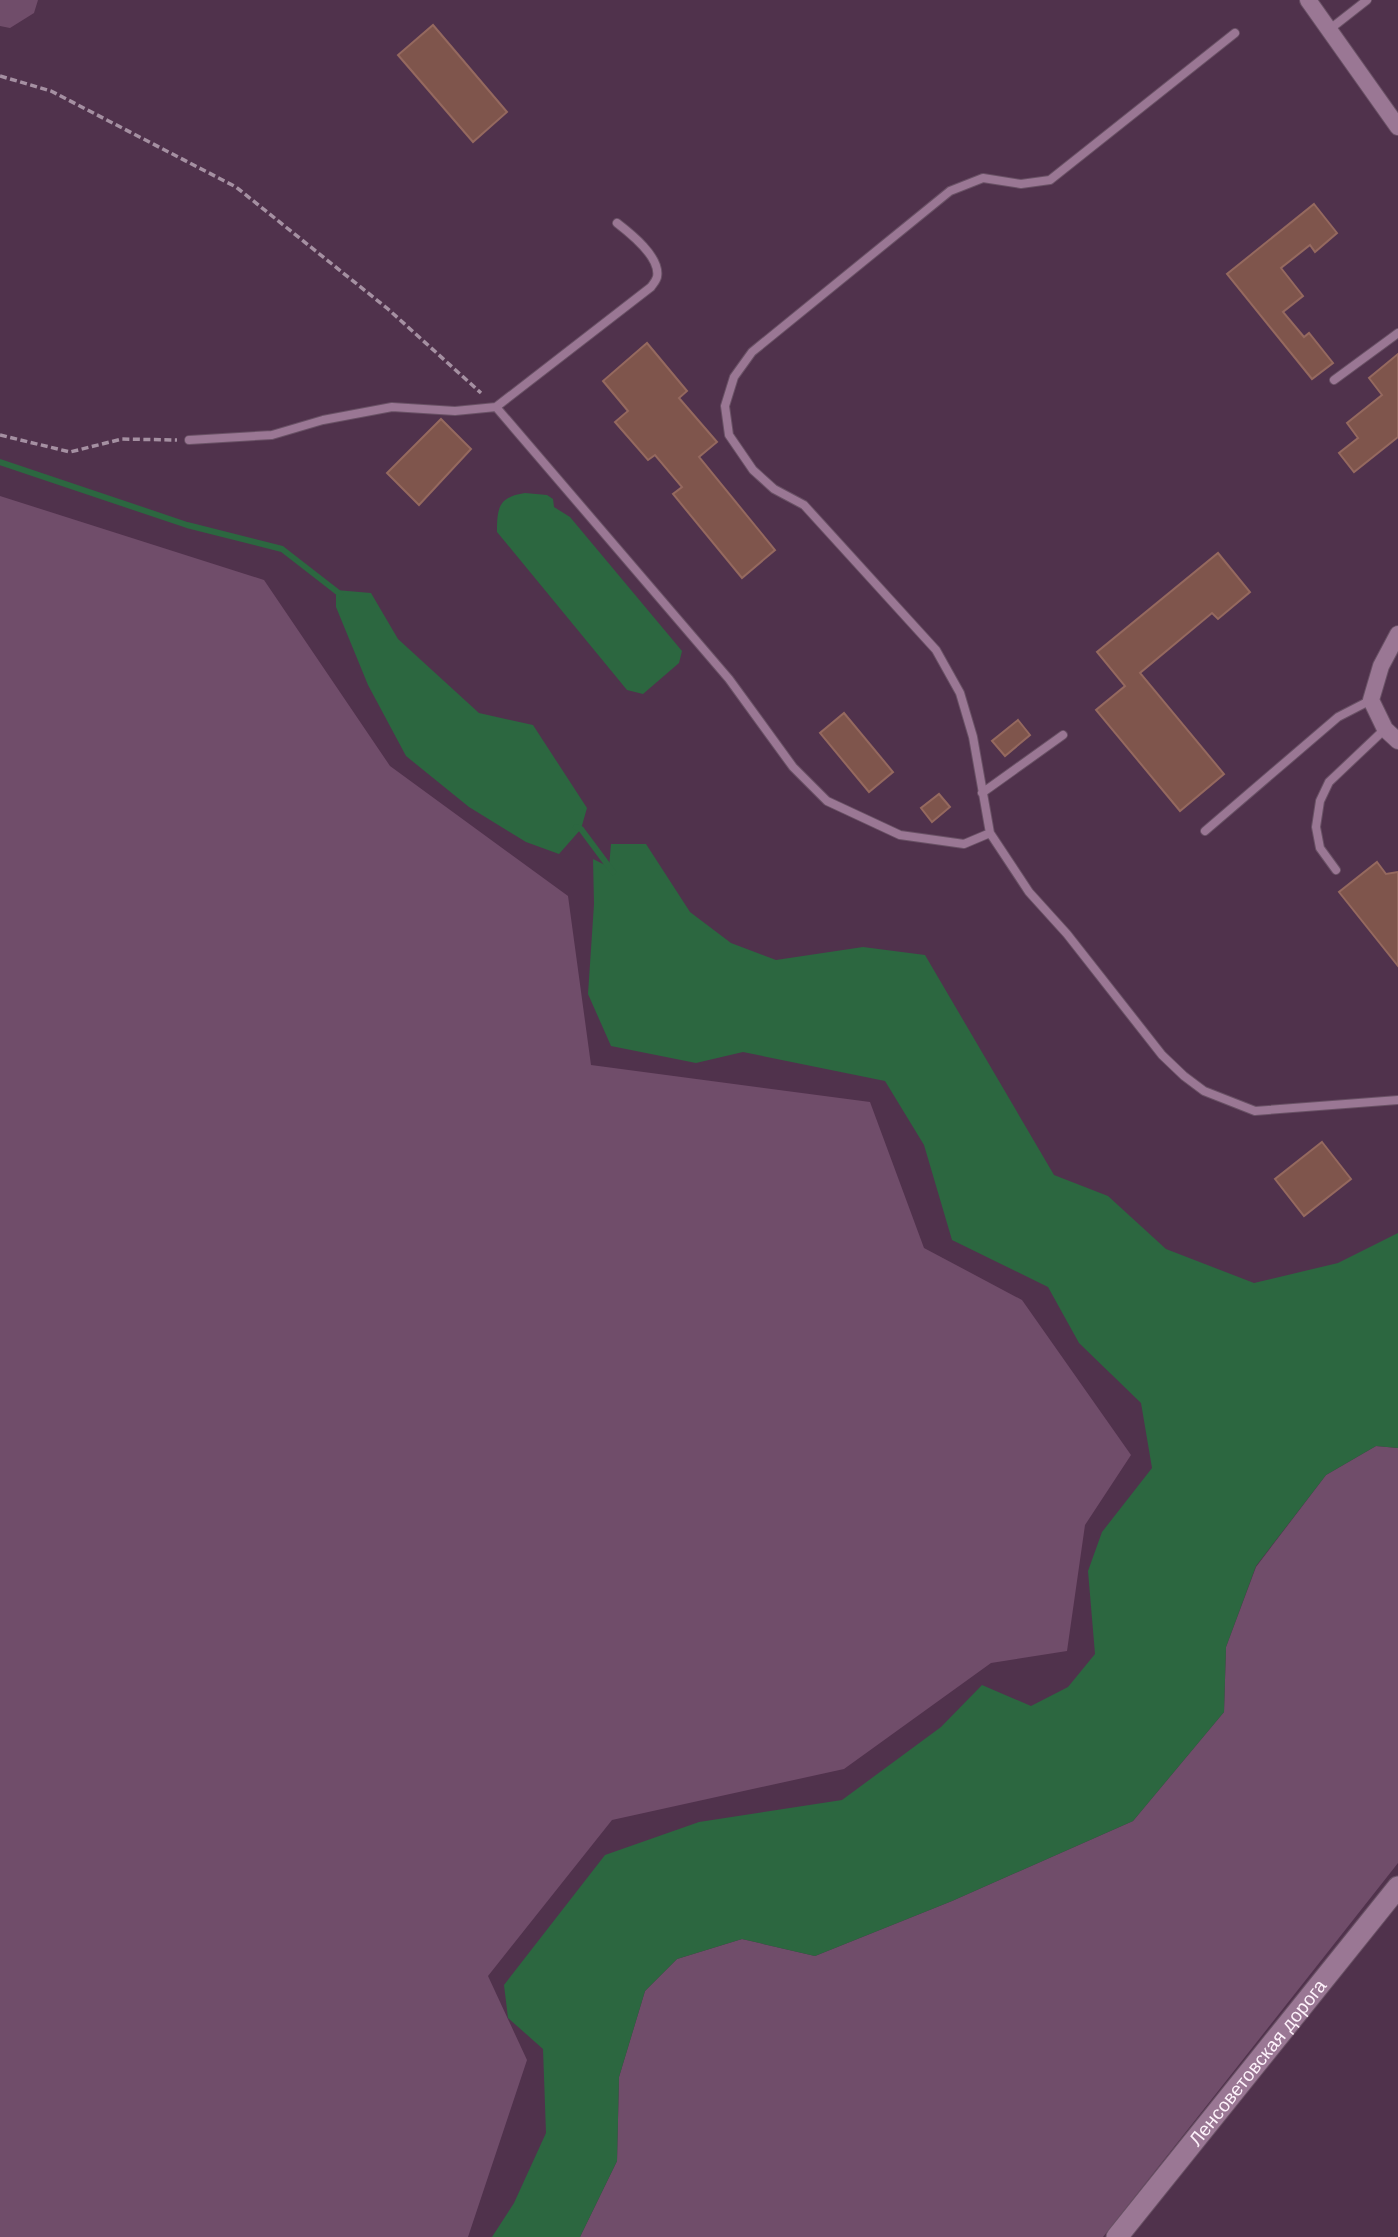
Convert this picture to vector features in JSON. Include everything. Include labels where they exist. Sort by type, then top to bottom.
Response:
[{"type":"street","points":[[1308,0],[1398,127]]},
{"type":"street","points":[[1398,634],[1381,666],[1371,700],[1385,729],[1398,741]]},
{"type":"street","name":"Ленсоветовская дорога","points":[[1117,2237],[1398,1886]]},
{"type":"lane","points":[[1330,29],[1367,0]]},
{"type":"lane","points":[[1236,33],[1050,180],[1021,184],[983,178],[950,191],[752,352],[734,377],[725,406],[729,435],[753,470],[774,489],[804,505],[936,650],[960,693],[973,737],[990,834],[1029,892],[1067,934],[1153,1045],[1184,1076],[1205,1091],[1255,1111],[1398,1100]]},
{"type":"lane","points":[[189,440],[272,435],[392,407],[455,411],[496,407],[651,287],[657,277],[656,265],[640,243],[617,223]]},
{"type":"lane","points":[[1334,380],[1398,332]]},
{"type":"lane","points":[[496,407],[729,679],[793,767],[827,801],[900,835],[964,844],[990,834]]},
{"type":"lane","points":[[1205,831],[1338,717],[1371,700]]},
{"type":"lane","points":[[1336,870],[1320,848],[1316,827],[1320,801],[1329,782],[1385,729]]},
{"type":"lane","points":[[982,793],[1063,735]]},
{"type":"path","points":[[0,76],[51,91],[236,187],[388,309],[496,407]]},
{"type":"path","points":[[0,435],[70,452],[122,439],[189,440]]},
{"type":"shaded area","points":[[0,0],[38,0],[34,13],[10,28],[0,26]]},
{"type":"shaded area","points":[[525,493],[547,495],[553,499],[554,507],[570,517],[682,651],[679,663],[643,694],[627,690],[497,532],[501,505],[510,497]]},
{"type":"shaded area","points":[[0,496],[264,580],[390,766],[568,896],[591,1065],[870,1102],[924,1248],[1022,1300],[1131,1455],[1085,1525],[1067,1651],[991,1663],[844,1769],[612,1820],[488,1976],[527,2060],[468,2237],[0,2237]]},
{"type":"shaded area","points":[[336,590],[371,593],[398,639],[479,713],[533,725],[587,808],[581,829],[559,854],[526,842],[469,807],[406,756],[368,685],[336,607]]},
{"type":"shaded area","points":[[611,844],[646,844],[690,912],[731,943],[776,960],[863,947],[925,955],[1054,1175],[1108,1196],[1166,1249],[1254,1283],[1338,1263],[1398,1233],[1398,1448],[1376,1446],[1326,1475],[1256,1566],[1226,1647],[1224,1712],[1133,1821],[952,1901],[815,1956],[742,1939],[677,1959],[645,1991],[619,2077],[617,2161],[580,2237],[492,2237],[514,2203],[546,2133],[543,2049],[508,2018],[504,1985],[605,1855],[699,1822],[842,1800],[941,1727],[982,1685],[1031,1706],[1068,1687],[1095,1654],[1088,1571],[1102,1532],[1152,1468],[1141,1403],[1079,1343],[1048,1287],[952,1240],[924,1145],[885,1081],[743,1052],[696,1063],[611,1046],[588,994],[594,904],[593,859],[609,867]]},
{"type":"shaded area","points":[[1376,1446],[1398,1448],[1398,1863],[1103,2237],[580,2237],[617,2161],[619,2077],[645,1991],[677,1959],[742,1939],[815,1956],[952,1901],[1133,1821],[1224,1712],[1226,1647],[1256,1567],[1326,1475]]},
{"type":"building","points":[[433,25],[507,112],[473,142],[398,55]]},
{"type":"building","points":[[1314,204],[1337,233],[1315,252],[1310,245],[1281,268],[1303,296],[1283,312],[1304,337],[1309,333],[1333,363],[1312,379],[1227,274]]},
{"type":"building","points":[[647,343],[687,391],[679,398],[717,442],[699,457],[775,550],[742,578],[673,494],[682,487],[655,455],[648,460],[615,422],[628,411],[603,381]]},
{"type":"building","points":[[1398,354],[1398,437],[1354,472],[1339,453],[1358,438],[1347,423],[1382,395],[1369,378]]},
{"type":"building","points":[[441,419],[471,449],[419,505],[387,473]]},
{"type":"building","points":[[1218,553],[1250,592],[1218,619],[1212,613],[1140,673],[1224,774],[1180,811],[1096,710],[1125,686],[1097,652]]},
{"type":"building","points":[[844,713],[893,772],[869,792],[820,733]]},
{"type":"building","points":[[1018,720],[1030,735],[1005,756],[992,741]]},
{"type":"building","points":[[939,794],[950,807],[932,822],[921,808]]},
{"type":"building","points":[[1377,862],[1386,874],[1398,872],[1398,966],[1339,892]]},
{"type":"building","points":[[1322,1142],[1351,1179],[1304,1216],[1275,1179]]},
{"type":"waterway","points":[[0,462],[187,525],[282,549],[340,594]]},
{"type":"waterway","points":[[576,827],[581,829],[613,872]]}]
